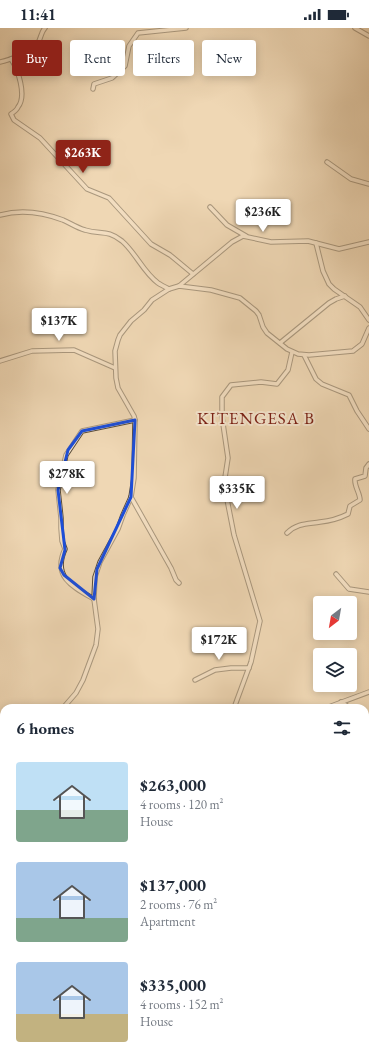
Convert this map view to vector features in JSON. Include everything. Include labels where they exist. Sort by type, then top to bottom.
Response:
[{"type":"street","points":[[0,62],[30,49],[37,44],[42,30],[45,28]]},
{"type":"street","points":[[93,88],[94,84],[112,78],[125,66],[129,46],[138,33],[186,28]]},
{"type":"street","points":[[355,28],[369,36]]},
{"type":"street","points":[[11,58],[15,64],[22,90],[22,97],[19,107],[12,114],[14,120],[40,138],[86,189],[109,198],[151,244],[170,255],[193,274]]},
{"type":"street","points":[[327,162],[351,179],[369,184]]},
{"type":"street","points":[[210,207],[227,225],[247,236],[271,242],[304,240],[339,249],[369,242]]},
{"type":"street","points":[[0,215],[17,212],[34,212],[62,220],[85,230],[104,232],[114,235],[132,250],[143,267],[158,283],[169,289]]},
{"type":"street","points":[[66,704],[76,693],[84,680],[96,645],[98,629],[94,599],[97,569],[118,529],[131,497],[134,478],[135,420],[118,388],[115,368],[115,351],[120,335],[131,321],[144,310],[152,300],[169,289],[179,286],[232,242],[243,236],[247,236]]},
{"type":"street","points":[[316,243],[325,278],[334,289],[360,307],[369,320]]},
{"type":"street","points":[[179,286],[220,292],[240,298],[259,315],[263,327],[267,333],[292,352],[304,355],[353,352],[362,344],[369,328]]},
{"type":"street","points":[[280,343],[329,303],[345,296]]},
{"type":"street","points":[[0,361],[32,351],[74,350],[115,368]]},
{"type":"street","points":[[236,704],[249,668],[260,621],[234,535],[226,500],[224,484],[228,458],[222,417],[222,397],[231,385],[261,382],[276,384],[288,370],[292,352]]},
{"type":"street","points":[[304,355],[316,379],[322,384],[348,395],[369,429]]},
{"type":"street","points":[[94,599],[70,583],[60,568],[61,556],[65,549],[62,541],[58,490],[68,450],[74,444],[82,431],[135,420]]},
{"type":"street","points":[[287,533],[292,528],[304,524],[328,520],[348,514],[350,506],[360,500],[358,488],[354,481],[355,479],[365,476],[366,468],[369,464]]},
{"type":"street","points":[[131,497],[179,583]]},
{"type":"street","points":[[336,574],[349,589],[369,592]]},
{"type":"street","points":[[196,680],[215,670],[249,668]]},
{"type":"street","points":[[336,704],[369,692]]},
{"type":"highlighted area","points":[[135,420],[131,497],[97,569],[94,599],[64,575],[60,568],[65,550],[58,490],[68,450],[82,431]]},
{"type":"district","name":"KITENGESA B","points":[[256,418]]}]
